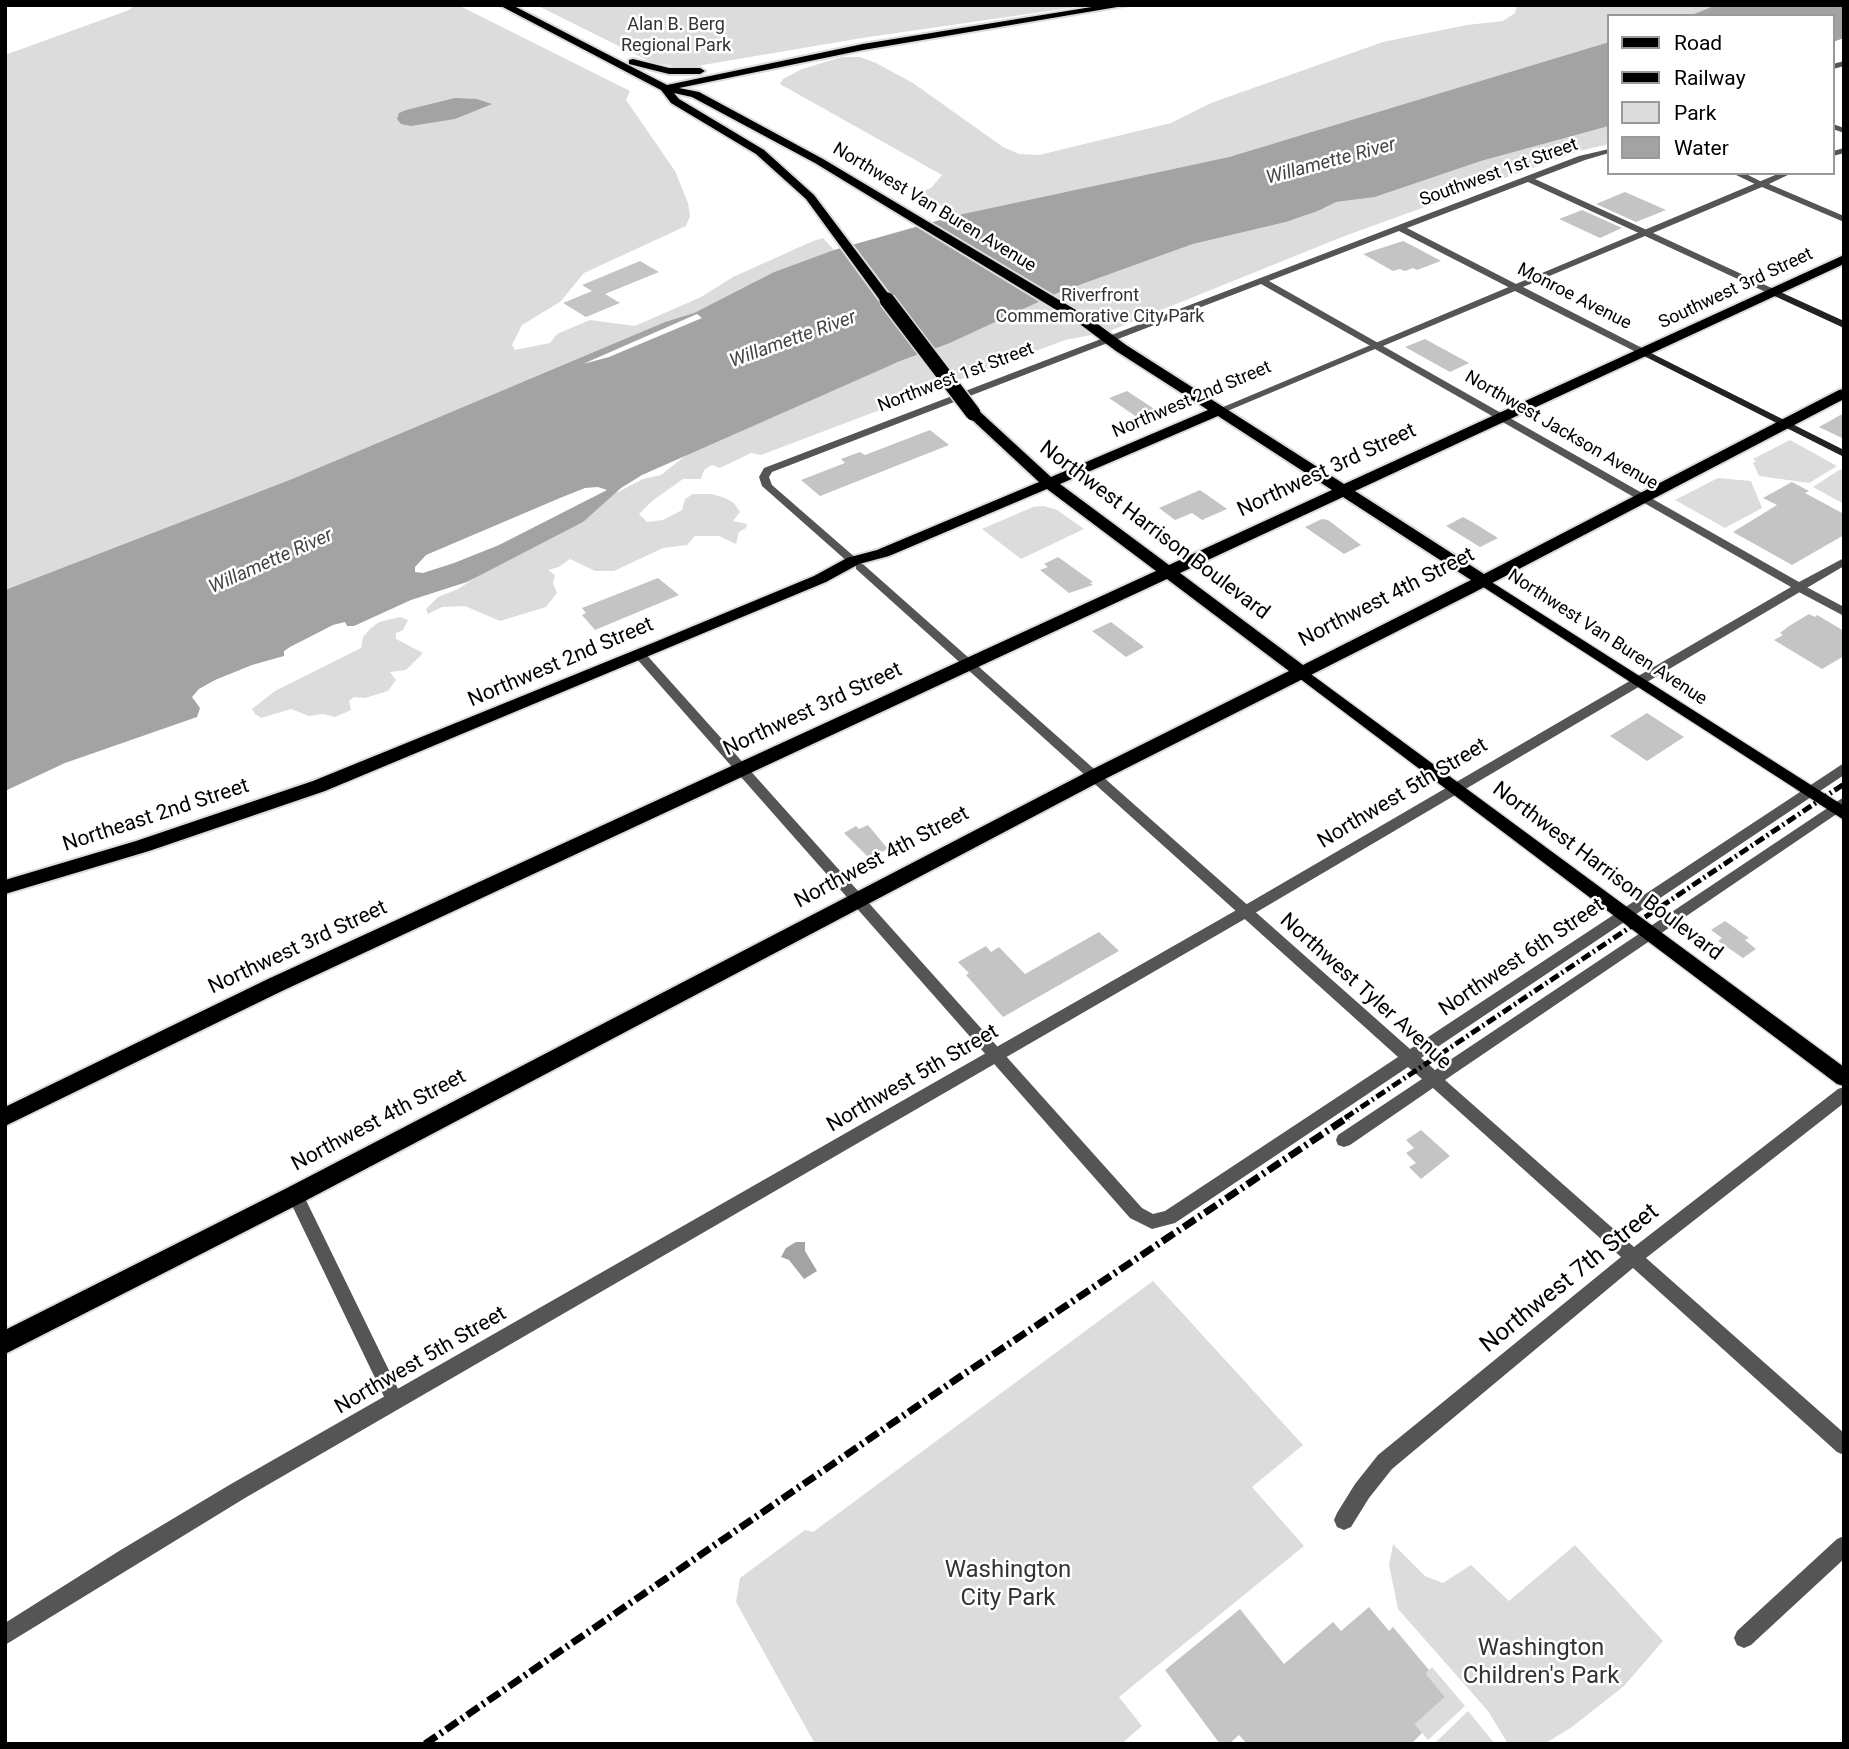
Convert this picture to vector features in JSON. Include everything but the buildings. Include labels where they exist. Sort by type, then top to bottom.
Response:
[{"type":"highway","points":[[503,5],[605,55],[664,88],[788,61],[977,27],[1125,5]]},
{"type":"highway","points":[[605,55],[661,70],[682,72],[788,61]]},
{"type":"highway","name":"Northwest Van Buren Avenue","points":[[664,88],[695,94],[855,182],[1087,322],[1163,375],[1482,580]]},
{"type":"highway","name":"Northwest Harrison Boulevard","points":[[664,88],[676,101],[760,152],[810,197],[973,413],[1049,483],[1300,671]]},
{"type":"highway","name":"Southwest 3rd Street","points":[[1643,352],[1844,259]]},
{"type":"highway","name":"Northwest 3rd Street","points":[[5,1117],[275,985],[1643,352]]},
{"type":"highway","name":"Northwest 4th Street","points":[[5,1343],[295,1195],[1095,776],[1844,393]]},
{"type":"highway","name":"Northwest 2nd Street","points":[[319,786],[820,579],[840,575],[856,564],[875,561],[883,552],[1221,410]]},
{"type":"highway","name":"Northeast 2nd Street","points":[[5,887],[142,846],[319,786]]},
{"type":"main road","points":[[1773,292],[1844,325]]},
{"type":"main road","name":"Monroe Avenue","points":[[1643,352],[1844,454]]},
{"type":"main road","name":"Northwest Van Buren Avenue","points":[[1482,580],[1808,791],[1841,808]]},
{"type":"main road","name":"Northwest Harrison Boulevard","points":[[1300,671],[1844,1078]]},
{"type":"street","name":"Southwest 1st Street","points":[[1400,228],[1582,158],[1608,151]]},
{"type":"street","points":[[1741,175],[1844,219]]},
{"type":"street","name":"Northwest 2nd Street","points":[[1221,410],[1783,175]]},
{"type":"street","points":[[1529,179],[1773,292]]},
{"type":"street","name":"Northwest 1st Street","points":[[764,477],[768,470],[778,465],[1400,228]]},
{"type":"street","name":"Monroe Avenue","points":[[1400,228],[1643,352]]},
{"type":"street","name":"Northwest Jackson Avenue","points":[[1261,280],[1844,612]]},
{"type":"street","name":"Northwest Tyler Avenue","points":[[764,477],[767,486],[1844,1446]]},
{"type":"street","name":"Northwest 5th Street","points":[[5,1635],[160,1537],[1245,912],[1844,561]]},
{"type":"street","points":[[640,654],[995,1055]]},
{"type":"street","name":"Northwest 6th Street","points":[[995,1055],[1136,1213],[1152,1222],[1169,1218],[1844,768]]},
{"type":"street","points":[[1344,1140],[1649,932],[1841,808]]},
{"type":"street","name":"Northwest 7th Street","points":[[1344,1520],[1385,1462],[1634,1257],[1844,1094]]},
{"type":"street","points":[[295,1195],[395,1401]]},
{"type":"street","points":[[1744,1638],[1844,1546]]},
{"type":"green space","points":[[135,5],[458,5],[630,91],[626,100],[675,171],[688,203],[690,216],[686,226],[584,273],[560,302],[522,325],[512,345],[515,350],[550,343],[557,334],[590,320],[635,326],[701,297],[733,277],[813,241],[823,238],[834,250],[774,272],[694,313],[665,322],[292,479],[5,590],[5,55],[129,10]]},
{"type":"green space","name":"Alan B. Berg Regional Park","points":[[536,5],[1090,5],[862,38],[685,68],[651,62]]},
{"type":"green space","points":[[1517,5],[1716,5],[1694,14],[1608,14],[1608,42],[1229,157],[958,215],[918,193],[931,188],[942,175],[780,84],[783,79],[802,69],[842,57],[860,57],[913,83],[1003,147],[1019,154],[1039,155],[1171,123],[1211,103],[1383,42],[1467,25],[1503,21],[1515,13]]},
{"type":"green space","name":"Riverfront Commemorative City Park","points":[[1608,126],[1608,144],[1579,151],[1342,237],[1107,332],[1065,340],[761,455],[751,453],[720,468],[712,465],[704,470],[701,479],[683,479],[639,514],[647,522],[663,520],[682,510],[685,499],[693,494],[712,494],[725,498],[734,503],[740,512],[733,521],[747,524],[746,528],[739,532],[736,544],[719,536],[695,536],[687,545],[663,548],[614,571],[595,571],[570,559],[559,567],[548,570],[555,575],[553,583],[557,593],[546,607],[500,621],[465,606],[442,607],[428,614],[426,609],[438,597],[458,589],[604,494],[618,492],[643,479],[661,475],[690,452],[883,368],[950,343],[1060,292],[1193,244],[1286,222],[1336,202],[1375,197],[1481,161]]},
{"type":"green space","points":[[1790,440],[1837,466],[1809,483],[1759,476],[1753,463],[1756,461],[1753,459]]},
{"type":"green space","points":[[1844,469],[1844,504],[1813,487],[1839,470]]},
{"type":"green space","points":[[1718,478],[1751,481],[1762,508],[1725,528],[1675,500]]},
{"type":"green space","points":[[1044,506],[1057,510],[1084,529],[1021,559],[982,529],[1033,507]]},
{"type":"green space","points":[[400,617],[408,620],[403,630],[396,633],[396,639],[423,653],[406,670],[390,672],[396,680],[388,691],[365,698],[354,697],[349,701],[351,710],[335,717],[323,714],[309,716],[291,709],[261,718],[255,714],[252,709],[275,691],[361,648],[363,637],[370,629],[379,622]]},
{"type":"green space","name":"Washington City Park","points":[[1153,1281],[1303,1445],[1252,1487],[1304,1546],[1119,1697],[1142,1726],[1121,1744],[815,1744],[736,1602],[740,1578],[805,1530],[813,1532]]},
{"type":"green space","name":"Washington Children's Park","points":[[1393,1544],[1425,1576],[1443,1583],[1471,1565],[1509,1601],[1575,1545],[1663,1641],[1624,1686],[1572,1727],[1544,1744],[1508,1744],[1488,1711],[1398,1609],[1389,1565]]},
{"type":"green space","points":[[1432,1667],[1465,1706],[1428,1740],[1415,1724],[1445,1697],[1426,1674]]},
{"type":"green space","points":[[1468,1711],[1495,1744],[1435,1743]]},
{"type":"water","points":[[1716,5],[1844,5],[1844,38],[1835,41],[1835,14],[1694,14]]},
{"type":"water","name":"Willamette River","points":[[1608,42],[1608,126],[1481,161],[1375,197],[1336,202],[1286,222],[1193,244],[1060,292],[950,343],[898,362],[642,475],[621,488],[583,522],[467,582],[411,600],[354,626],[347,626],[345,622],[333,625],[290,647],[284,651],[284,656],[215,680],[199,689],[192,697],[200,708],[197,717],[65,763],[5,791],[5,590],[292,479],[665,322],[694,313],[774,272],[834,250],[958,215],[1229,157]],"holes":[[[598,487],[607,490],[499,545],[423,573],[415,572],[415,567],[426,555],[585,488]]]},
{"type":"water","points":[[455,98],[477,99],[492,104],[455,119],[411,126],[401,124],[397,119],[399,113],[406,110]]},
{"type":"water","points":[[796,1242],[805,1242],[805,1251],[817,1271],[804,1279],[789,1260],[781,1257],[786,1248]]},
{"type":"pier","points":[[697,314],[702,318],[609,357],[583,364]]},
{"type":"railway","points":[[1345,1118],[1844,784]]},
{"type":"railway","points":[[425,1744],[961,1376],[1348,1117]]}]
